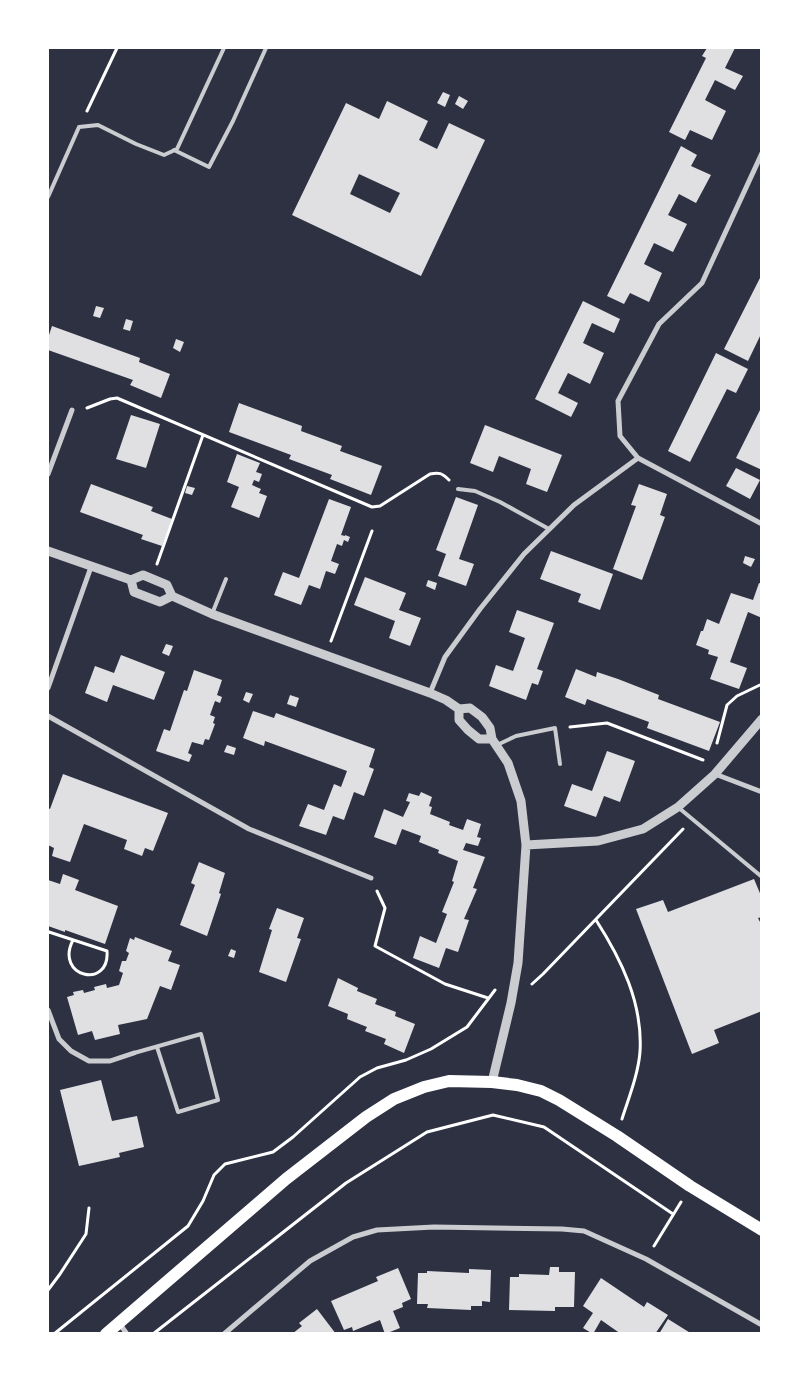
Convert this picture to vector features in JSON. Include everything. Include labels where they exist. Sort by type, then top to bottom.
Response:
[{"type":"main road","points":[[106,1334],[286,1179],[339,1137],[394,1099],[424,1087],[449,1081],[492,1082],[517,1085],[541,1091],[617,1136],[690,1186],[762,1230]]},
{"type":"street","points":[[762,153],[702,283],[659,324],[618,401],[620,436],[638,458],[762,524]]},
{"type":"street","points":[[48,474],[72,410]]},
{"type":"street","points":[[430,692],[445,657],[524,554],[574,506],[638,458]]},
{"type":"street","points":[[48,552],[131,580],[143,575],[152,578],[167,585],[172,596],[212,614],[430,692],[459,709],[470,708],[482,717],[490,728],[494,742],[508,763],[515,781],[521,801],[526,845],[518,963],[511,1003],[492,1082]]},
{"type":"street","points":[[48,688],[91,568]]},
{"type":"street","points":[[131,580],[134,592],[160,602],[172,596]]},
{"type":"street","points":[[459,709],[459,720],[468,730],[479,739],[494,742]]},
{"type":"street","points":[[48,716],[249,828],[371,878]]},
{"type":"street","points":[[526,845],[598,841],[643,829],[678,807],[762,719]]},
{"type":"street","points":[[715,768],[762,792]]},
{"type":"street","points":[[48,1010],[59,1039],[71,1050],[89,1061],[110,1061],[134,1053]]},
{"type":"street","points":[[224,1334],[310,1261],[352,1237],[377,1230],[434,1227],[584,1231],[646,1259],[762,1325]]},
{"type":"street","points":[[119,1323],[127,1334]]},
{"type":"lane","points":[[48,197],[79,128],[98,125],[136,144],[164,155],[177,149],[224,48]]},
{"type":"lane","points":[[174,150],[209,167],[233,121],[266,48]]},
{"type":"lane","points":[[458,489],[475,491],[500,502],[549,529]]},
{"type":"lane","points":[[212,614],[226,579]]},
{"type":"lane","points":[[494,742],[555,728],[560,764]]},
{"type":"lane","points":[[678,807],[762,877]]},
{"type":"lane","points":[[134,1053],[201,1034],[218,1100],[178,1112],[157,1047]]},
{"type":"path","points":[[79,128],[117,48]]},
{"type":"path","points":[[72,410],[79,411],[117,398],[372,507],[380,506],[430,474],[437,472],[443,474]]},
{"type":"path","points":[[152,578],[203,435]]},
{"type":"path","points":[[326,655],[372,531]]},
{"type":"path","points":[[555,728],[608,723],[715,768],[727,704],[737,696],[762,684]]},
{"type":"path","points":[[511,1003],[543,974],[596,920],[692,818]]},
{"type":"path","points":[[371,878],[385,908],[375,946],[445,984],[488,998]]},
{"type":"path","points":[[596,920],[613,947],[627,976],[640,1024],[640,1053],[635,1080],[617,1136]]},
{"type":"path","points":[[48,933],[49,932],[107,951],[105,966],[98,973],[88,975],[79,973],[70,964],[69,947],[73,940]]},
{"type":"path","points":[[54,1334],[188,1226],[203,1201],[214,1175],[225,1164],[273,1152],[293,1137],[360,1077],[377,1068],[406,1060],[431,1050],[467,1027],[488,998],[518,963]]},
{"type":"path","points":[[153,1334],[346,1183],[427,1132],[493,1115],[544,1127],[673,1214],[646,1259]]},
{"type":"path","points":[[48,1290],[86,1234],[89,1208]]},
{"type":"building","points":[[707,48],[735,48],[725,68],[743,76],[735,90],[715,80],[705,100],[726,111],[712,140],[690,130],[685,140],[669,132],[706,58],[702,56]]},
{"type":"building","points":[[443,92],[450,95],[445,107],[437,103]]},
{"type":"building","points":[[459,96],[468,101],[463,109],[455,104]]},
{"type":"building","points":[[387,101],[428,121],[419,140],[437,149],[449,123],[485,140],[421,276],[292,215],[346,103],[379,119]],"holes":[[[359,174],[400,193],[390,213],[350,194]]]},
{"type":"building","points":[[681,146],[697,155],[691,166],[711,175],[696,203],[679,194],[668,215],[687,224],[673,252],[654,243],[644,264],[662,273],[649,302],[630,293],[624,304],[607,296]]},
{"type":"building","points":[[762,274],[762,332],[748,361],[724,349]]},
{"type":"building","points":[[583,301],[620,319],[614,333],[592,323],[583,343],[604,353],[590,384],[568,373],[558,393],[578,403],[571,417],[535,399]]},
{"type":"building","points":[[96,306],[104,308],[100,318],[93,316]]},
{"type":"building","points":[[126,319],[133,321],[130,331],[123,329]]},
{"type":"building","points":[[52,326],[140,358],[139,362],[170,374],[161,398],[130,385],[133,380],[48,350],[48,338]]},
{"type":"building","points":[[176,339],[184,342],[180,352],[173,348]]},
{"type":"building","points":[[716,353],[748,369],[736,393],[727,389],[690,462],[668,451]]},
{"type":"building","points":[[239,403],[302,426],[301,431],[342,446],[340,451],[382,466],[371,495],[330,479],[332,475],[289,459],[291,455],[229,432]]},
{"type":"building","points":[[762,406],[762,470],[736,458]]},
{"type":"building","points":[[131,415],[160,424],[146,468],[116,459]]},
{"type":"building","points":[[485,425],[562,455],[547,492],[526,484],[531,469],[499,456],[493,472],[470,463]]},
{"type":"building","points":[[237,454],[260,463],[256,472],[262,474],[259,482],[254,480],[252,485],[261,489],[259,493],[267,496],[259,518],[231,507],[239,487],[227,482]]},
{"type":"building","points":[[736,468],[760,480],[750,499],[726,486]]},
{"type":"building","points":[[91,484],[153,507],[151,511],[172,519],[162,546],[141,539],[143,535],[80,512]]},
{"type":"building","points":[[639,484],[667,494],[660,515],[665,517],[642,580],[613,569],[636,506],[631,505]]},
{"type":"building","points":[[187,486],[195,488],[192,495],[185,493]]},
{"type":"building","points":[[456,497],[478,505],[459,559],[474,564],[466,586],[438,576],[446,554],[436,550]]},
{"type":"building","points":[[329,499],[351,507],[341,535],[350,537],[348,542],[344,540],[342,546],[337,544],[331,561],[339,564],[335,574],[326,571],[320,589],[309,585],[301,605],[274,595],[283,572],[299,578]]},
{"type":"building","points":[[551,551],[613,574],[600,610],[578,602],[581,594],[540,579]]},
{"type":"building","points":[[745,556],[755,559],[751,567],[743,563]]},
{"type":"building","points":[[365,577],[406,593],[399,610],[421,618],[410,646],[389,638],[395,621],[354,605]]},
{"type":"building","points":[[428,580],[437,583],[435,590],[426,586]]},
{"type":"building","points":[[759,583],[762,584],[762,618],[748,612],[730,662],[747,668],[739,689],[710,679],[718,657],[708,654],[709,650],[696,645],[707,619],[719,624],[731,593],[753,600]]},
{"type":"building","points":[[517,610],[554,623],[537,669],[543,671],[538,685],[532,683],[526,700],[489,686],[496,665],[513,671],[520,652],[525,638],[509,632]]},
{"type":"building","points":[[166,644],[173,646],[169,656],[162,653]]},
{"type":"building","points":[[121,655],[165,672],[154,700],[113,685],[107,702],[85,693],[95,666],[114,673]]},
{"type":"building","points":[[576,669],[596,677],[597,672],[618,679],[659,695],[658,699],[720,722],[709,751],[647,728],[649,722],[587,699],[585,705],[565,697]]},
{"type":"building","points":[[194,670],[222,680],[217,695],[222,697],[220,703],[215,701],[210,715],[215,717],[213,723],[215,724],[209,740],[205,739],[203,745],[192,742],[188,753],[192,755],[189,762],[156,751],[164,729],[170,731],[184,690],[187,691]]},
{"type":"building","points":[[246,692],[253,694],[249,703],[243,700]]},
{"type":"building","points":[[290,695],[299,698],[296,707],[287,704]]},
{"type":"building","points":[[253,711],[274,718],[276,713],[375,749],[369,767],[374,769],[364,796],[354,792],[344,820],[333,816],[326,835],[299,826],[308,804],[324,810],[334,784],[341,787],[347,771],[265,741],[264,746],[243,738]]},
{"type":"building","points":[[227,745],[236,748],[234,755],[224,752]]},
{"type":"building","points":[[607,751],[635,761],[620,802],[604,796],[596,817],[564,806],[572,784],[592,791]]},
{"type":"building","points":[[63,774],[168,813],[153,851],[145,848],[142,856],[124,849],[127,840],[84,824],[70,862],[52,856],[54,848],[48,845],[48,808],[50,809]]},
{"type":"building","points":[[421,792],[432,797],[429,806],[432,807],[430,814],[450,822],[449,825],[463,830],[467,819],[481,824],[477,837],[481,838],[478,846],[466,843],[463,850],[485,857],[473,888],[477,889],[464,919],[469,920],[458,952],[446,948],[439,968],[413,958],[420,936],[436,943],[447,914],[442,912],[454,882],[452,881],[458,861],[438,853],[439,850],[419,842],[421,836],[402,829],[396,845],[374,837],[384,809],[403,817],[410,802],[406,801],[409,793],[419,796]]},
{"type":"building","points":[[199,862],[225,873],[219,893],[221,894],[207,936],[180,925],[195,885],[191,883]]},
{"type":"building","points":[[63,874],[79,880],[75,890],[118,906],[105,944],[48,926],[48,880],[60,884]]},
{"type":"building","points":[[754,879],[762,898],[762,917],[758,918],[760,922],[762,921],[762,1011],[714,1030],[719,1043],[692,1054],[636,909],[663,900],[668,912]]},
{"type":"building","points":[[277,908],[304,918],[297,938],[301,939],[286,982],[259,972],[272,930],[269,929]]},
{"type":"building","points":[[135,937],[172,951],[168,961],[180,965],[171,990],[160,986],[147,1019],[118,1025],[120,1034],[95,1040],[92,1031],[78,1035],[67,997],[74,995],[73,992],[83,990],[84,993],[95,990],[94,987],[106,984],[107,988],[119,985],[123,973],[119,971],[122,961],[126,961],[129,953],[126,951],[130,938],[134,940]]},
{"type":"building","points":[[231,949],[236,951],[234,958],[228,956]]},
{"type":"building","points":[[338,978],[358,988],[357,991],[377,999],[375,1004],[396,1012],[395,1016],[415,1024],[404,1053],[384,1044],[386,1039],[365,1031],[367,1027],[347,1019],[348,1014],[328,1006]]},
{"type":"building","points":[[101,1080],[112,1121],[137,1116],[144,1147],[119,1153],[120,1157],[79,1166],[60,1090]]},
{"type":"building","points":[[550,1267],[559,1267],[559,1272],[575,1272],[574,1307],[555,1307],[555,1311],[509,1310],[510,1277],[519,1277],[519,1274],[549,1275]]},
{"type":"building","points":[[398,1268],[411,1299],[402,1303],[403,1307],[393,1311],[400,1328],[385,1334],[380,1320],[353,1331],[352,1327],[344,1330],[331,1301],[378,1281],[376,1277]]},
{"type":"building","points":[[469,1269],[491,1270],[490,1302],[482,1301],[482,1306],[471,1306],[471,1310],[427,1308],[428,1304],[417,1304],[418,1273],[427,1273],[427,1271],[469,1273]]},
{"type":"building","points":[[601,1278],[644,1307],[647,1302],[668,1315],[655,1334],[621,1334],[601,1320],[593,1334],[583,1328],[593,1313],[583,1306]]},
{"type":"building","points":[[317,1309],[336,1334],[292,1334],[302,1326],[299,1323]]},
{"type":"building","points":[[668,1319],[692,1334],[659,1334]]}]
